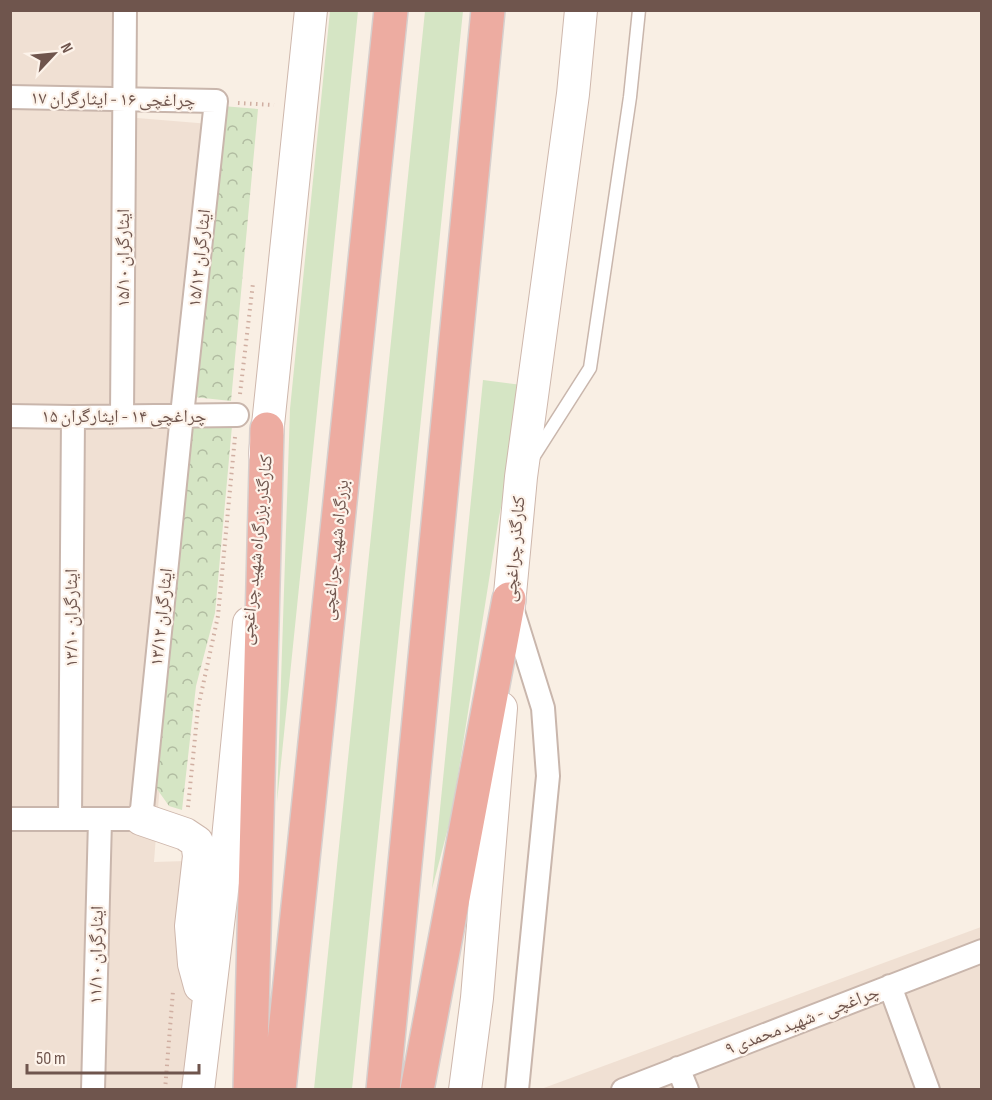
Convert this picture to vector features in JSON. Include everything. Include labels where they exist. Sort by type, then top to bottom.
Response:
[{"type":"highway","name":"بزرگراه شهید چراغچی","points":[[279,1089],[391,10]]},
{"type":"highway","points":[[383,1089],[488,10]]},
{"type":"highway","points":[[250,1089],[267,429]]},
{"type":"highway","points":[[417,1089],[509,599]]},
{"type":"main road","name":"کنارگذر بزرگراه شهید چراغچی","points":[[198,1089],[227,849],[267,429],[311,10]]},
{"type":"main road","name":"کنارگذر چراغچی","points":[[465,1089],[477,998],[521,477],[571,106],[581,10]]},
{"type":"main road","points":[[141,819],[185,834],[197,842],[199,856],[191,926],[194,964],[206,1013]]},
{"type":"street","name":"ایثارگران ۱۵/۱۰","points":[[122,417],[125,10]]},
{"type":"street","name":"چراغچی ۱۶ - ایثارگران ۱۷","points":[[10,97],[216,101]]},
{"type":"street","name":"ایثارگران ۱۵/۱۲","points":[[182,416],[216,101]]},
{"type":"street","name":"چراغچی ۱۴ - ایثارگران ۱۵","points":[[10,416],[237,415]]},
{"type":"street","name":"ایثارگران ۱۳/۱۲","points":[[141,819],[182,416]]},
{"type":"street","name":"ایثارگران ۱۳/۱۰","points":[[70,819],[73,417]]},
{"type":"street","points":[[509,599],[543,708],[548,776],[517,1089]]},
{"type":"street","points":[[10,819],[141,819]]},
{"type":"street","name":"ایثارگران ۱۱/۱۰","points":[[93,1089],[100,820]]},
{"type":"street","name":"۹ چراغچی - شهید محمدی","points":[[631,1088],[981,951]]},
{"type":"street","points":[[890,986],[928,1089]]},
{"type":"street","points":[[678,1068],[687,1089]]},
{"type":"lane","points":[[521,477],[590,368],[630,97],[639,10]]},
{"type":"path","points":[[216,101],[274,105]]},
{"type":"shaded area","points":[[10,11],[134,11],[137,118],[210,124],[154,862],[219,860],[193,1089],[11,1089]]},
{"type":"shaded area","points":[[981,927],[981,1089],[541,1090],[541,1089]]},
{"type":"green space","points":[[330,11],[358,11],[277,802],[290,409]]},
{"type":"green space","points":[[425,11],[463,11],[352,1089],[314,1089]]},
{"type":"green space","points":[[222,106],[258,109],[231,401],[194,397]]},
{"type":"green space","points":[[483,380],[522,385],[452,813],[432,889]]},
{"type":"green space","points":[[189,424],[232,426],[215,613],[196,686],[182,810],[169,806],[157,789],[157,759]]}]
